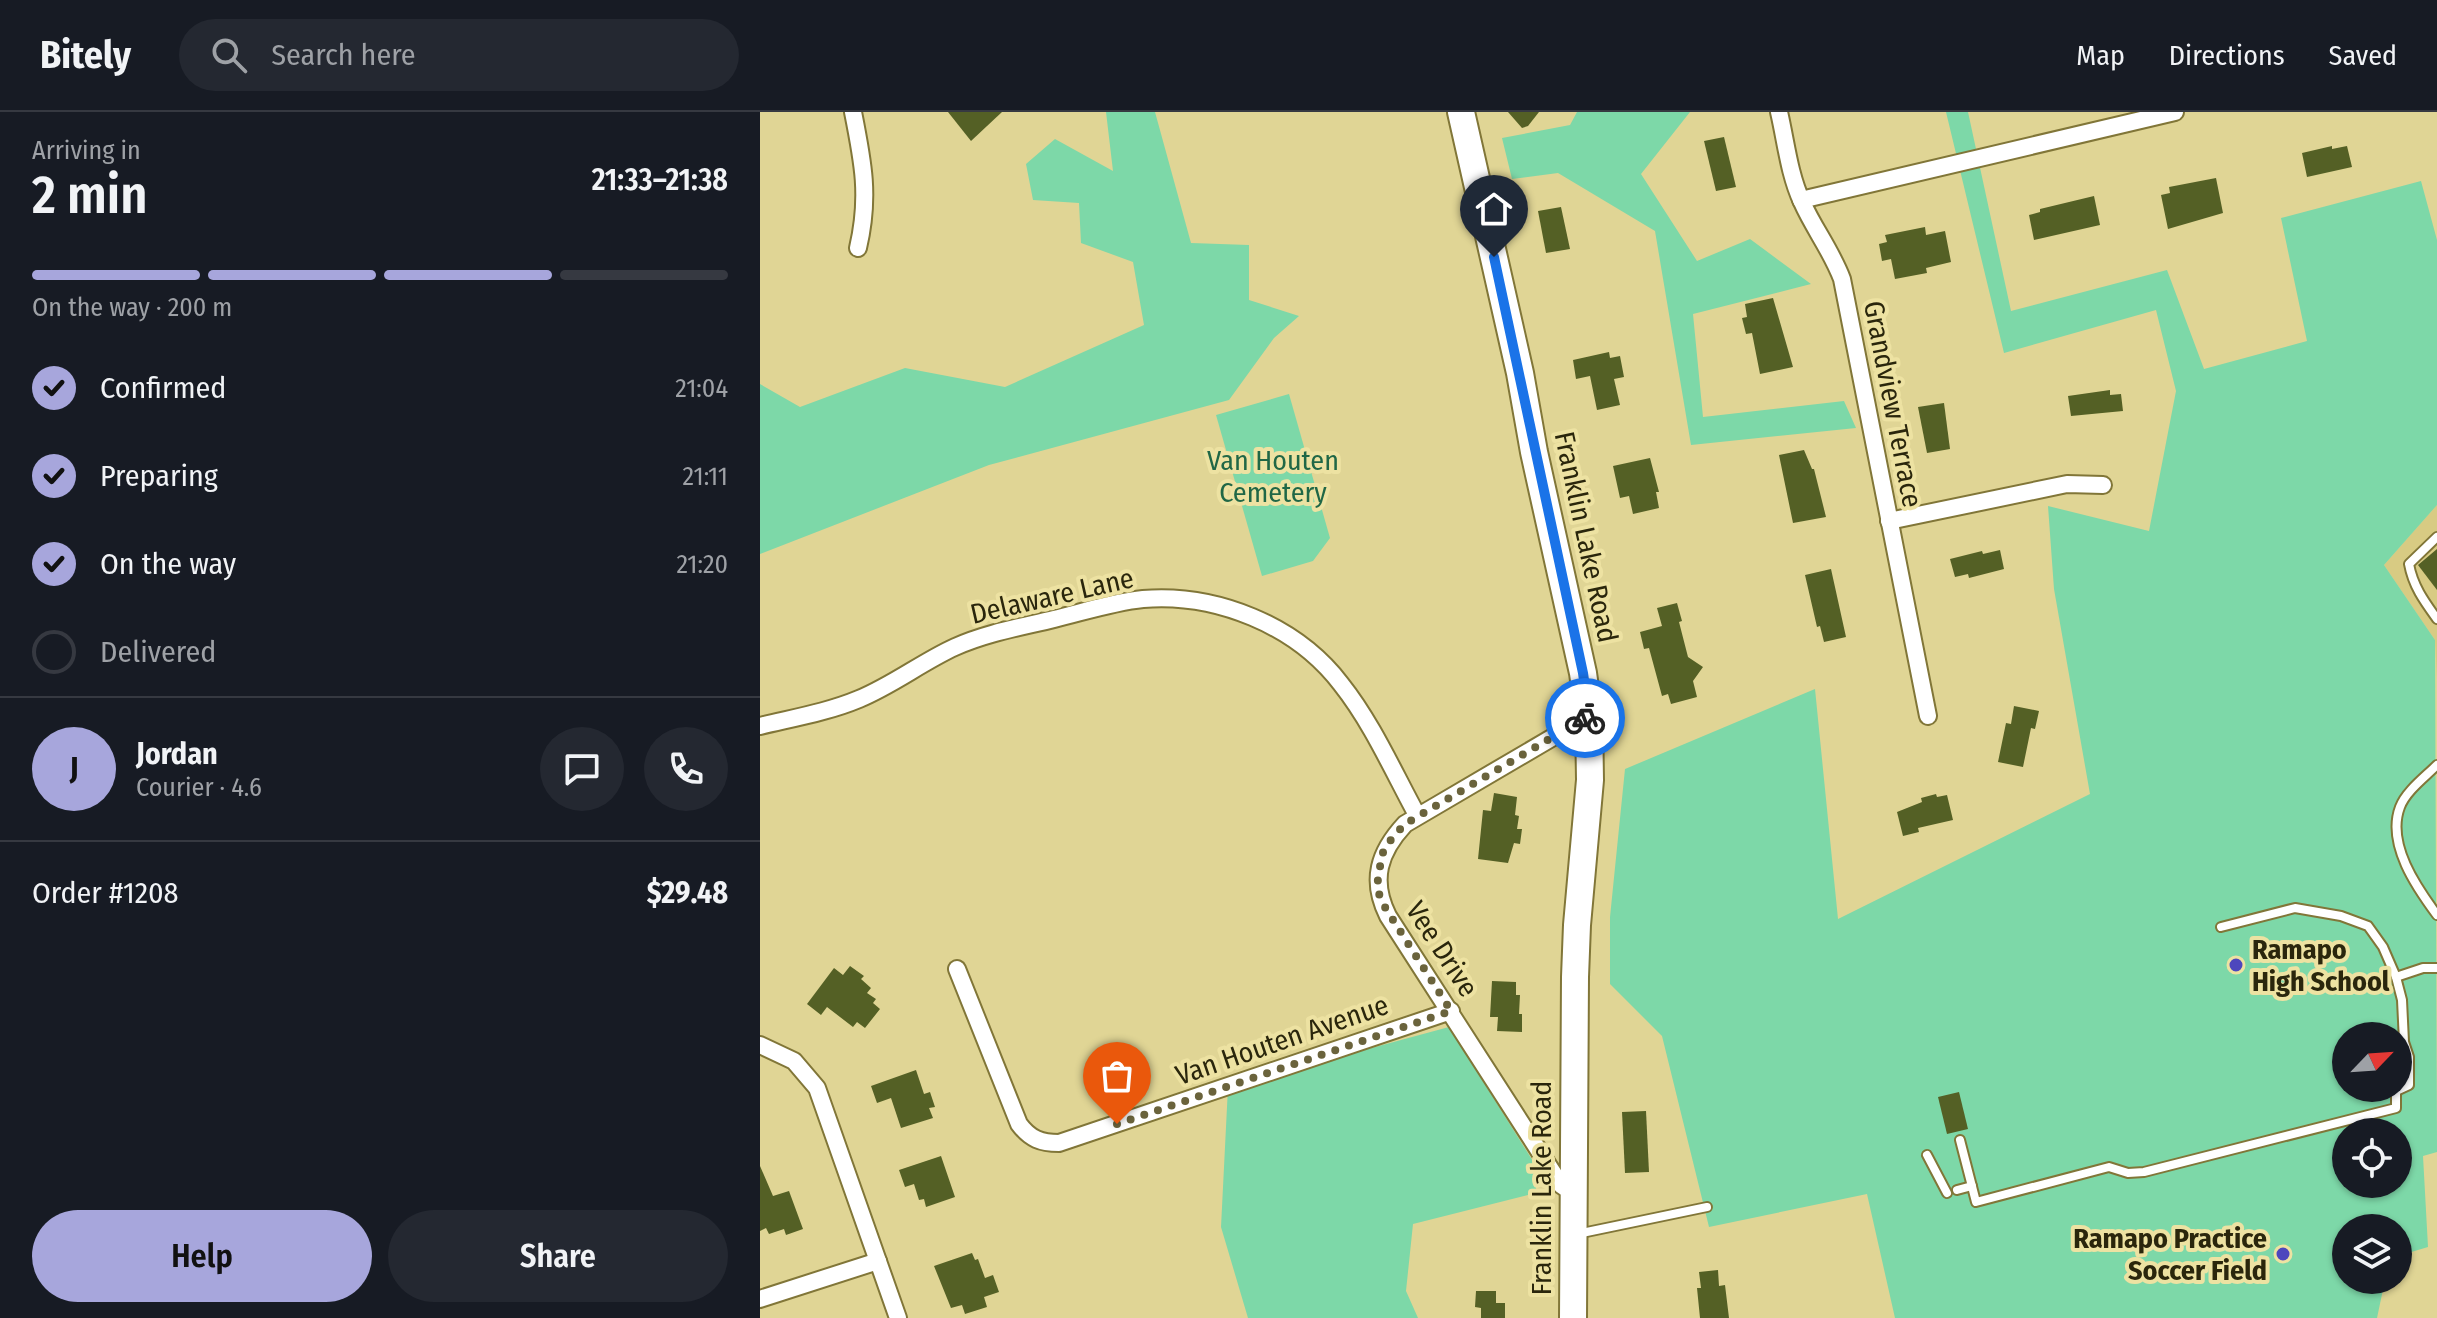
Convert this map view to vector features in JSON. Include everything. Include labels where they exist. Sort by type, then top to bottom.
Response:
[{"type":"main road","name":"Franklin Lake Road","points":[[1461,112],[1520,373],[1534,452],[1583,673],[1589,716],[1590,780],[1580,878],[1575,977],[1573,1318]]},
{"type":"street","points":[[853,112],[867,195],[858,248]]},
{"type":"street","name":"Grandview Terrace","points":[[1779,112],[1793,178],[1801,200],[1832,253],[1842,279],[1928,716]]},
{"type":"street","points":[[1801,200],[2175,112]]},
{"type":"street","points":[[1889,521],[2067,484],[2103,485]]},
{"type":"street","name":"Delaware Lane","points":[[760,726],[856,701],[881,690],[929,660],[987,635],[1132,601],[1175,599],[1235,611],[1261,621],[1290,637],[1315,657],[1358,706],[1417,815]]},
{"type":"street","name":"Vee Drive","points":[[1573,1193],[1561,1185],[1388,916],[1377,886],[1382,854],[1392,838],[1417,815],[1589,716]]},
{"type":"street","name":"Van Houten Avenue","points":[[957,969],[1019,1124],[1026,1134],[1037,1141],[1059,1143],[1451,1011]]},
{"type":"street","points":[[760,1045],[794,1061],[817,1088],[898,1318]]},
{"type":"street","points":[[760,1299],[878,1261]]},
{"type":"lane","points":[[2437,537],[2409,564],[2411,578],[2437,619]]},
{"type":"lane","points":[[2437,765],[2405,798],[2397,821],[2406,867],[2437,915]]},
{"type":"lane","points":[[1960,1140],[1976,1202],[2109,1167],[2128,1173],[2144,1172],[2396,1108],[2396,1091],[2409,1085],[2402,1000],[2383,947],[2368,926],[2359,921],[2295,908],[2221,927]]},
{"type":"lane","points":[[2396,977],[2423,968],[2437,968]]},
{"type":"lane","points":[[1927,1155],[1947,1193]]},
{"type":"lane","points":[[1957,1190],[1972,1186]]},
{"type":"lane","points":[[1573,1236],[1589,1230],[1707,1207]]},
{"type":"shaded area","points":[[2437,505],[2437,679],[2435,640],[2384,565]]},
{"type":"green space","points":[[1106,112],[1155,112],[1191,243],[1249,245],[1249,300],[1299,316],[1274,338],[1229,400],[989,465],[760,554],[760,384],[800,407],[905,368],[1005,387],[1144,325],[1133,262],[1081,243],[1079,203],[1033,200],[1026,164],[1055,139],[1113,171]]},
{"type":"green space","points":[[1577,112],[1690,112],[1641,174],[1697,261],[1750,239],[1811,284],[1693,314],[1703,417],[1844,401],[1856,428],[1691,445],[1655,231],[1558,173],[1512,179],[1502,138],[1570,125]]},
{"type":"green space","points":[[1946,112],[1968,112],[2011,311],[2167,270],[2204,369],[2307,341],[2281,218],[2421,181],[2437,240],[2437,505],[2384,565],[2435,640],[2437,1152],[2423,1156],[2428,1247],[2412,1252],[2412,1214],[2332,1214],[2332,1294],[2382,1294],[2377,1318],[1895,1318],[1867,1194],[1709,1227],[1662,1036],[1610,984],[1610,917],[1625,769],[1815,689],[1838,919],[2090,794],[2054,589],[2048,506],[2149,531],[2176,391],[2156,310],[2004,353]]},
{"type":"green space","name":"Van Houten Cemetery","points":[[1289,394],[1330,538],[1313,561],[1262,576],[1216,415]]},
{"type":"green space","points":[[1449,1027],[1536,1166],[1536,1193],[1413,1224],[1406,1291],[1418,1318],[1248,1318],[1221,1227],[1228,1087]]},
{"type":"building","points":[[948,112],[1002,112],[971,141]]},
{"type":"building","points":[[1508,112],[1539,112],[1528,126],[1522,128]]},
{"type":"building","points":[[1724,137],[1736,187],[1716,191],[1704,141]]},
{"type":"building","points":[[2332,146],[2332,149],[2347,146],[2352,167],[2307,177],[2302,153]]},
{"type":"building","points":[[2216,178],[2223,213],[2168,229],[2161,195],[2170,193],[2169,187]]},
{"type":"building","points":[[2094,196],[2100,225],[2034,240],[2029,215],[2040,212],[2040,209]]},
{"type":"building","points":[[1561,207],[1570,249],[1546,253],[1538,211]]},
{"type":"building","points":[[1925,227],[1926,235],[1945,231],[1951,262],[1926,268],[1927,273],[1895,279],[1891,259],[1882,261],[1879,244],[1887,242],[1885,235]]},
{"type":"building","points":[[1773,298],[1793,367],[1760,374],[1752,333],[1746,334],[1742,318],[1747,317],[1745,304]]},
{"type":"building","points":[[1609,352],[1610,358],[1620,356],[1624,377],[1614,379],[1620,405],[1597,410],[1590,376],[1576,379],[1573,360]]},
{"type":"building","points":[[2110,390],[2110,395],[2121,394],[2123,411],[2071,416],[2068,396]]},
{"type":"building","points":[[1944,403],[1950,449],[1927,453],[1918,407]]},
{"type":"building","points":[[1804,450],[1814,469],[1826,517],[1793,523],[1779,455]]},
{"type":"building","points":[[1650,458],[1659,492],[1656,492],[1659,508],[1633,514],[1629,496],[1620,498],[1613,466]]},
{"type":"building","points":[[2437,549],[2437,590],[2418,565]]},
{"type":"building","points":[[2000,550],[2004,569],[1969,578],[1968,574],[1955,577],[1950,559]]},
{"type":"building","points":[[1831,569],[1846,637],[1824,642],[1820,626],[1817,627],[1805,575]]},
{"type":"building","points":[[1677,603],[1688,657],[1703,667],[1693,681],[1697,697],[1671,704],[1668,694],[1662,696],[1649,648],[1644,649],[1640,632],[1662,626],[1657,608]]},
{"type":"building","points":[[2014,706],[2039,711],[2035,729],[2031,728],[2023,767],[1998,762],[2006,723],[2011,724]]},
{"type":"building","points":[[1494,793],[1517,797],[1515,815],[1519,816],[1517,829],[1522,829],[1520,844],[1514,843],[1508,863],[1478,859],[1483,810],[1491,811]]},
{"type":"building","points":[[1936,794],[1937,797],[1947,795],[1953,820],[1918,828],[1919,832],[1903,836],[1897,812],[1922,802],[1921,798]]},
{"type":"building","points":[[850,966],[864,976],[861,979],[871,988],[867,993],[876,999],[873,1003],[880,1009],[865,1028],[857,1022],[853,1027],[827,1007],[821,1015],[807,1004],[834,968],[843,975]]},
{"type":"building","points":[[1492,981],[1516,982],[1516,995],[1520,995],[1522,1032],[1497,1031],[1498,1017],[1490,1017]]},
{"type":"building","points":[[916,1070],[924,1094],[930,1092],[935,1107],[929,1108],[933,1118],[901,1128],[891,1098],[877,1103],[871,1086]]},
{"type":"building","points":[[1959,1092],[1968,1129],[1947,1134],[1938,1097]]},
{"type":"building","points":[[1646,1111],[1649,1172],[1625,1173],[1622,1112]]},
{"type":"building","points":[[941,1156],[955,1197],[926,1207],[924,1199],[919,1200],[914,1184],[905,1187],[899,1170]]},
{"type":"building","points":[[760,1166],[773,1196],[789,1191],[803,1229],[786,1235],[784,1229],[769,1234],[766,1228],[760,1231]]},
{"type":"building","points":[[972,1253],[975,1260],[978,1259],[985,1278],[993,1275],[999,1292],[984,1297],[987,1307],[965,1314],[962,1305],[951,1308],[934,1266]]},
{"type":"building","points":[[1718,1270],[1719,1286],[1725,1285],[1729,1318],[1700,1318],[1699,1272]]},
{"type":"building","points":[[1476,1291],[1496,1291],[1496,1303],[1505,1303],[1505,1318],[1481,1318],[1481,1308],[1475,1307]]},
{"type":"way so far","points":[[1117,1124],[1451,1011],[1381,901],[1377,886],[1382,854],[1392,838],[1417,815],[1585,718]]},
{"type":"place","name":"Ramapo High School","points":[[2236,965]]},
{"type":"place","name":"Ramapo Practice Soccer Field","points":[[2283,1254]]},
{"type":"route","points":[[1494,257],[1583,673],[1589,716],[1585,718]]}]
